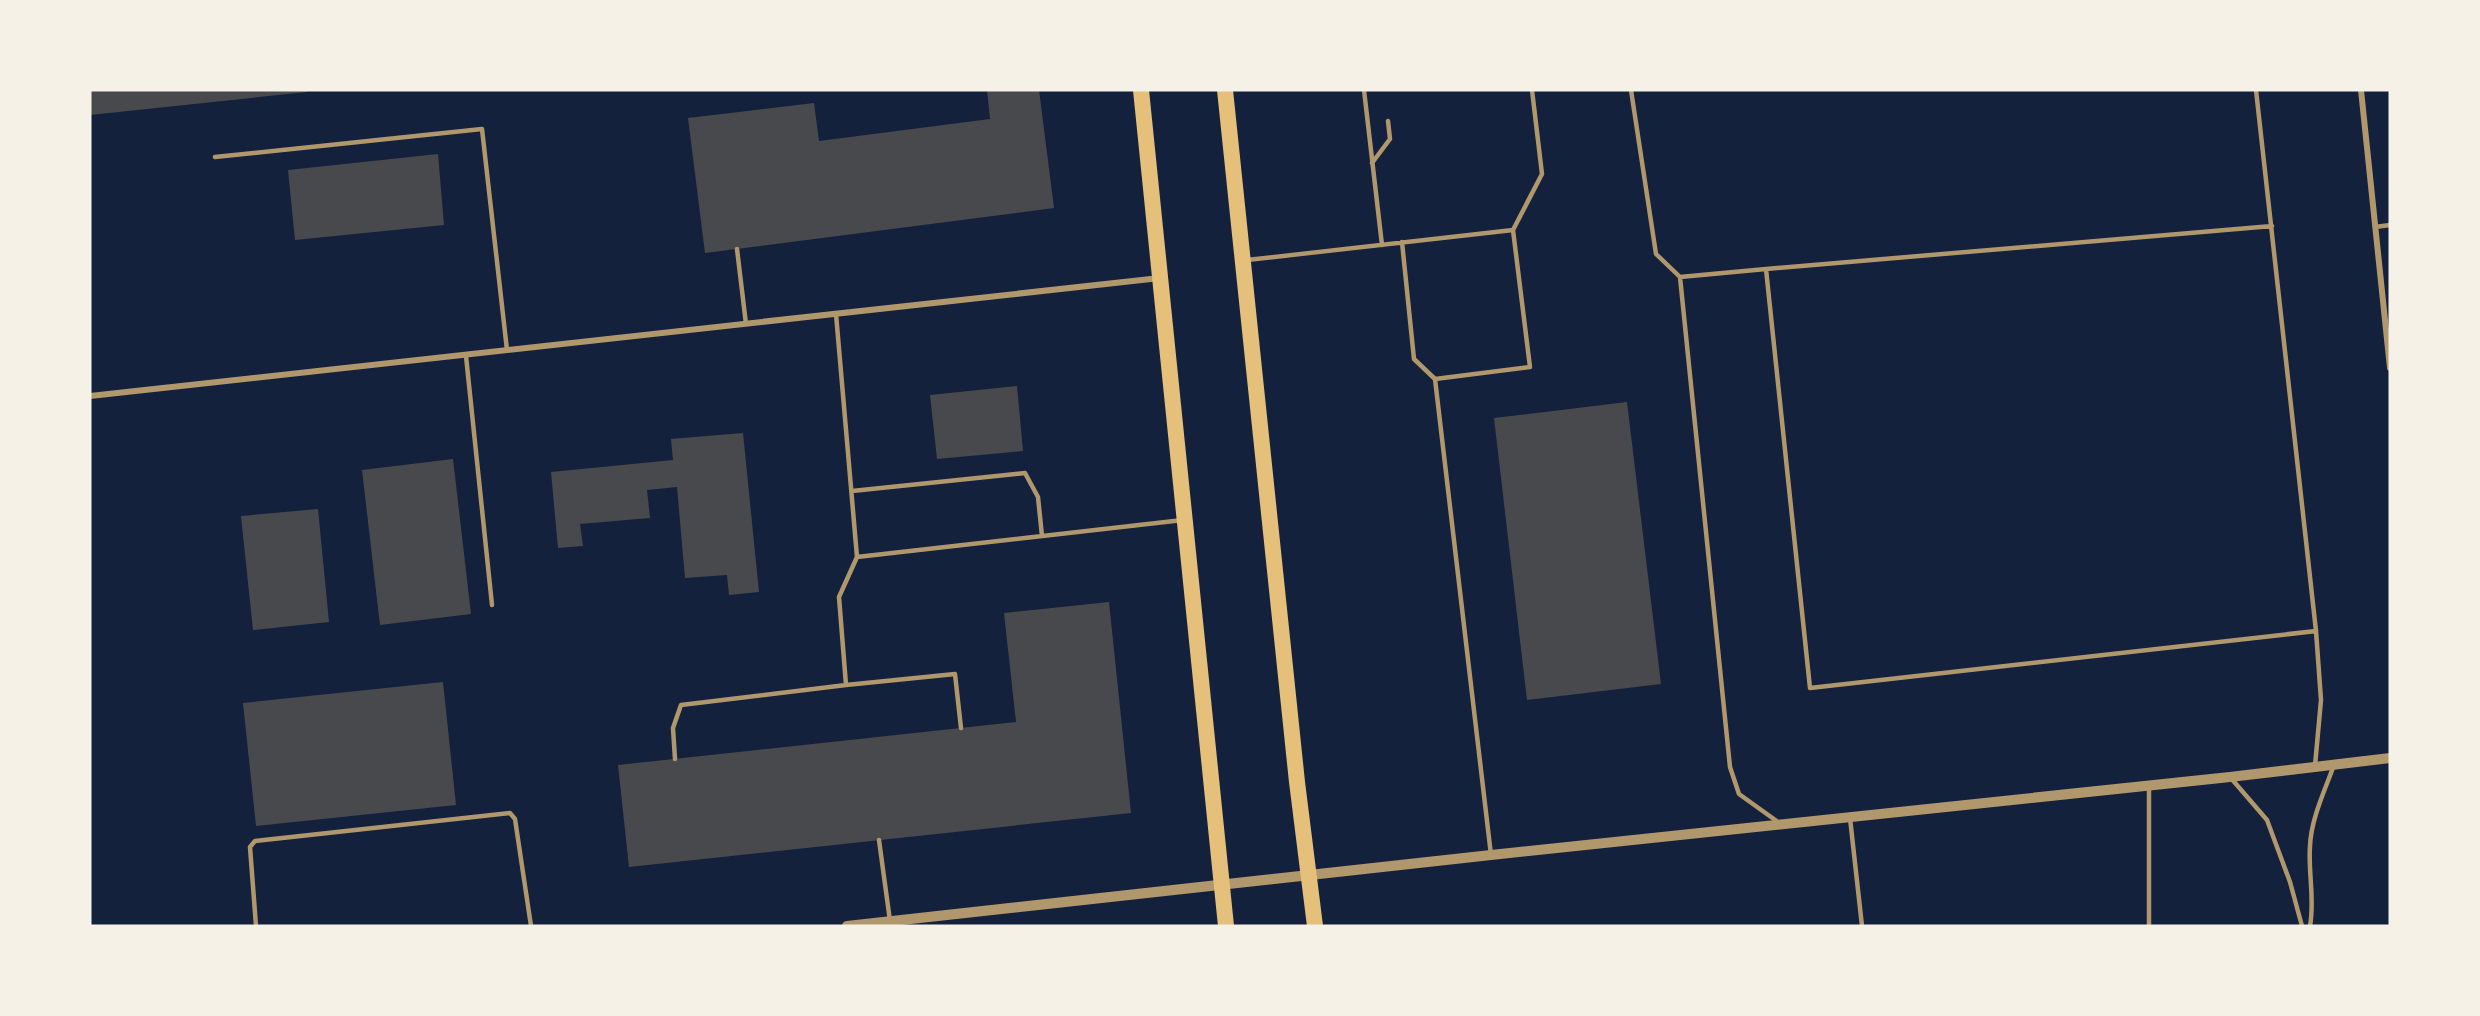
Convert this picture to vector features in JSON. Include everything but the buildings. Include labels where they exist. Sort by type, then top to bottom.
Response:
[{"type":"highway","points":[[1141,90],[1226,926]]},
{"type":"highway","points":[[1225,90],[1297,782],[1315,926]]},
{"type":"street","points":[[2361,90],[2390,368]]},
{"type":"street","points":[[90,396],[1160,278]]},
{"type":"street","points":[[847,926],[2390,758]]},
{"type":"lane","points":[[1364,90],[1382,245]]},
{"type":"lane","points":[[1435,379],[1530,367],[1513,230],[1542,174],[1532,90]]},
{"type":"lane","points":[[1631,90],[1656,254],[1680,277],[1730,767],[1739,794],[1783,825]]},
{"type":"lane","points":[[2256,90],[2316,631],[2321,700],[2315,766]]},
{"type":"lane","points":[[1372,163],[1390,139],[1388,121]]},
{"type":"lane","points":[[215,157],[482,129],[507,350]]},
{"type":"lane","points":[[2375,226],[2390,225]]},
{"type":"lane","points":[[1680,277],[2272,226]]},
{"type":"lane","points":[[1242,261],[1513,230]]},
{"type":"lane","points":[[1402,242],[1414,358],[1435,379],[1491,855]]},
{"type":"lane","points":[[737,249],[746,324]]},
{"type":"lane","points":[[1766,269],[1810,688],[2316,631]]},
{"type":"lane","points":[[836,314],[857,556],[839,597],[846,685]]},
{"type":"lane","points":[[466,356],[492,605]]},
{"type":"lane","points":[[852,491],[1025,473],[1038,496],[1042,536]]},
{"type":"lane","points":[[857,556],[1185,520]]},
{"type":"lane","points":[[675,759],[673,728],[681,705],[846,685],[955,674],[961,728]]},
{"type":"lane","points":[[2310,926],[2313,908],[2310,845],[2317,812],[2335,764]]},
{"type":"lane","points":[[2230,777],[2267,820],[2290,882],[2302,926]]},
{"type":"lane","points":[[2149,786],[2149,926]]},
{"type":"lane","points":[[256,926],[250,847],[255,841],[510,813],[515,819],[531,926]]},
{"type":"lane","points":[[1850,817],[1862,926]]},
{"type":"lane","points":[[879,840],[890,921]]}]
